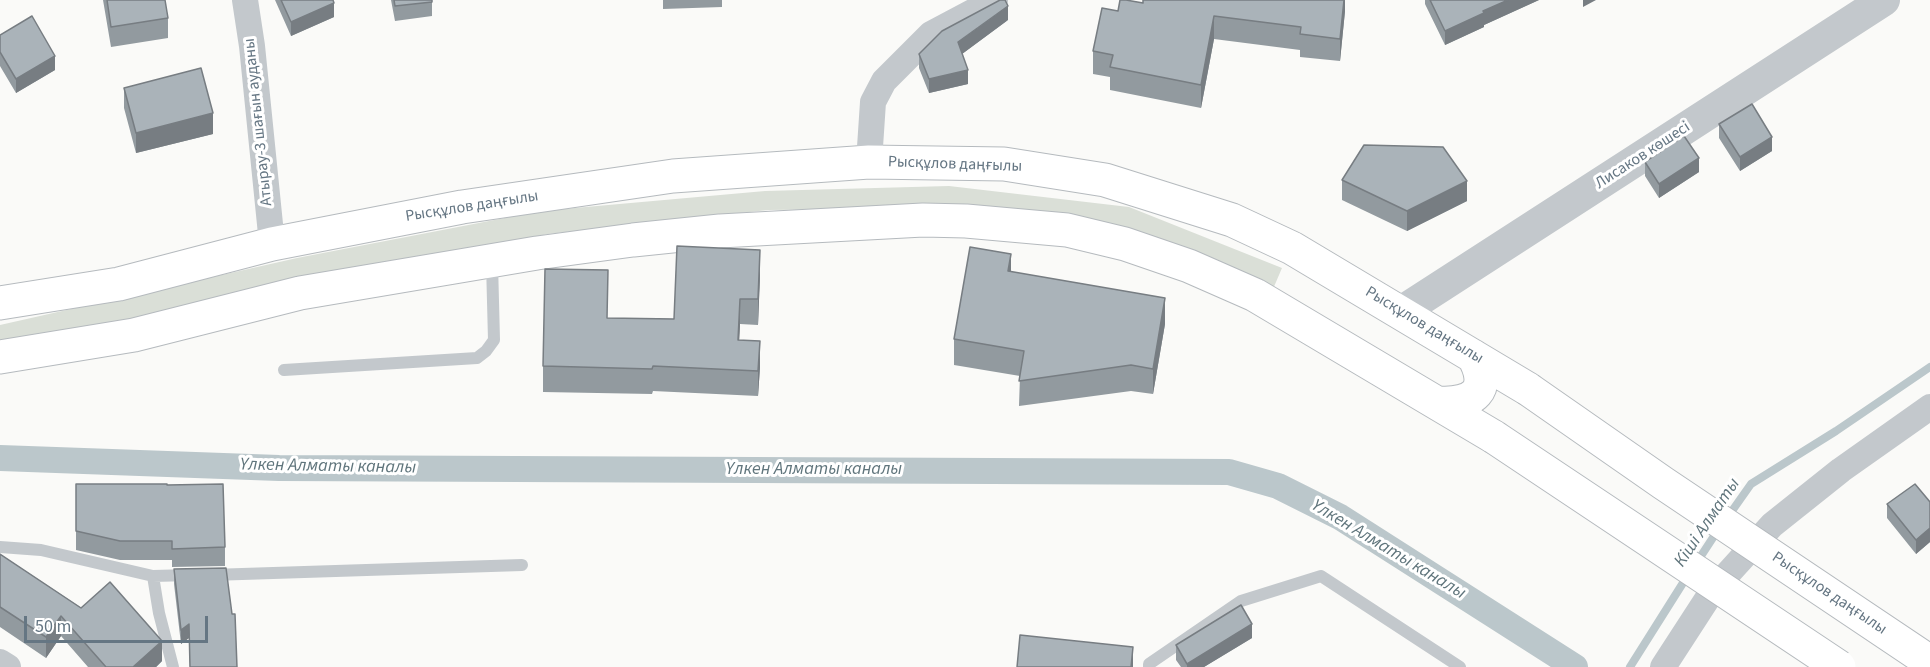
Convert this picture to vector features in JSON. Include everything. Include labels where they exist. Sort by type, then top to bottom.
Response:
[{"type":"main road","name":"Рысқұлов даңғылы","points":[[0,303],[119,284],[272,244],[462,207],[673,176],[869,162],[1004,164],[1105,180],[1232,220],[1292,248],[1528,389],[1654,478],[1930,662]]},
{"type":"main road","points":[[0,357],[134,334],[300,293],[537,253],[633,240],[720,231],[966,220],[1067,230],[1125,244],[1189,266],[1255,295],[1494,437],[1839,667]]},
{"type":"main road","points":[[1439,403],[1456,404],[1469,400],[1474,395],[1480,385],[1482,375],[1473,356]]},
{"type":"street","name":"Атырау-3 шағын ауданы","points":[[245,0],[252,46],[272,244]]},
{"type":"street","points":[[869,162],[873,102],[884,81],[931,34],[995,0]]},
{"type":"street","name":"Лисаков көшесі","points":[[1401,312],[1884,0]]},
{"type":"street","points":[[1663,667],[1713,590],[1772,525],[1840,471],[1930,407]]},
{"type":"street","points":[[0,662],[8,667]]},
{"type":"lane","points":[[284,370],[477,358],[494,340],[492,262]]},
{"type":"lane","points":[[0,547],[41,550],[153,576],[522,565]]},
{"type":"lane","points":[[153,576],[159,613],[173,667]]},
{"type":"lane","points":[[1149,667],[1149,664],[1241,601],[1321,576],[1460,667]]},
{"type":"shaded area","points":[[949,186],[1129,207],[1282,268],[1273,289],[957,208],[768,210],[548,234],[0,346],[0,325],[297,258],[541,211],[765,191]]},
{"type":"building","points":[[107,0],[165,0],[168,18],[111,27]]},
{"type":"building","points":[[281,0],[333,0],[334,3],[291,22]]},
{"type":"building","points":[[394,0],[432,0],[432,2],[395,6]]},
{"type":"building","points":[[1000,0],[1005,0],[1008,6],[958,42],[968,70],[929,79],[919,54],[942,31]]},
{"type":"building","points":[[1120,0],[1143,3],[1143,0],[1344,0],[1340,39],[1300,34],[1301,27],[1214,16],[1201,85],[1110,67],[1113,55],[1093,51],[1102,8],[1118,11]]},
{"type":"building","points":[[1430,0],[1508,0],[1445,31]]},
{"type":"building","points":[[32,16],[55,56],[16,79],[0,52],[0,35]]},
{"type":"building","points":[[201,68],[213,113],[136,133],[124,88]]},
{"type":"building","points":[[1752,104],[1772,137],[1740,157],[1719,124]]},
{"type":"building","points":[[1684,136],[1699,158],[1659,184],[1645,162]]},
{"type":"building","points":[[1364,145],[1443,147],[1467,181],[1407,211],[1342,180]]},
{"type":"building","points":[[677,246],[760,250],[758,299],[740,299],[738,340],[760,341],[758,371],[653,366],[652,369],[543,366],[545,269],[608,270],[607,318],[674,319]]},
{"type":"building","points":[[970,247],[1011,254],[1008,271],[1165,298],[1153,369],[1131,365],[1019,381],[1024,351],[954,339]]},
{"type":"building","points":[[76,484],[223,484],[225,547],[172,549],[172,541],[120,541],[76,531]]},
{"type":"building","points":[[1915,484],[1930,502],[1930,528],[1916,540],[1887,504]]},
{"type":"building","points":[[0,554],[81,608],[110,582],[162,641],[133,667],[106,667],[61,616],[46,637],[0,607]]},
{"type":"building","points":[[226,568],[232,614],[235,614],[237,667],[190,667],[189,624],[181,630],[174,569]]},
{"type":"building","points":[[1241,605],[1252,624],[1187,664],[1176,645]]},
{"type":"building","points":[[1020,635],[1133,647],[1131,667],[1017,667]]},
{"type":"waterway","name":"Кіші Алматы","points":[[1727,518],[1751,484],[1836,431],[1930,367]]},
{"type":"waterway","name":"Үлкен Алматы каналы","points":[[0,458],[279,468],[1229,472],[1278,486],[1340,517],[1575,667]]},
{"type":"waterway","name":"Кіші Алматы","points":[[1697,562],[1718,530]]},
{"type":"waterway","name":"Кіші Алматы","points":[[1630,667],[1688,575]]}]
